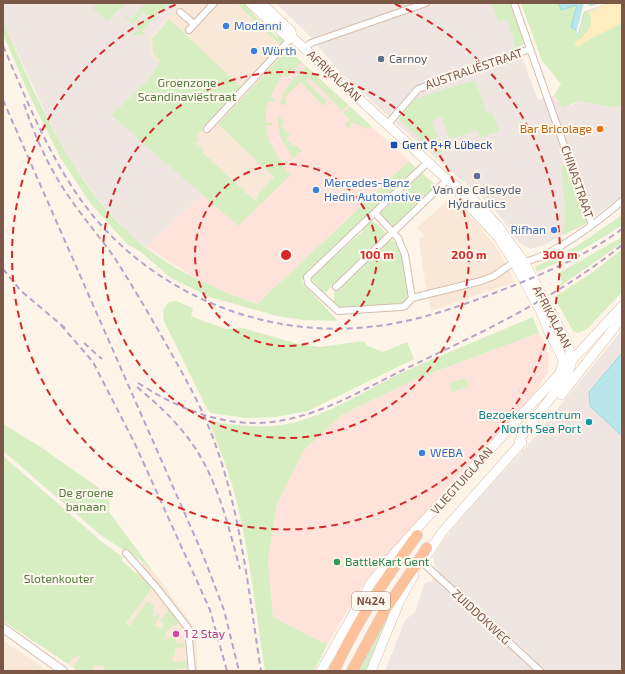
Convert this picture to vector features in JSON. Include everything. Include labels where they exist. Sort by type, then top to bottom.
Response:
[{"type":"highway","name":"N424","points":[[334,671],[346,644],[379,588],[416,533]]},
{"type":"highway","name":"N424","points":[[352,671],[384,612],[431,545]]},
{"type":"main road","name":"AFRIKALAAN","points":[[250,3],[286,36],[292,37],[387,125],[428,162],[461,188],[489,215],[524,262],[569,344],[572,360]]},
{"type":"main road","name":"AFRIKALAAN","points":[[261,3],[291,31],[292,37]]},
{"type":"main road","name":"AFRIKALAAN","points":[[448,179],[456,192],[498,237],[514,262],[542,314],[559,351],[572,360]]},
{"type":"main road","name":"VLIEGTUIGLAAN","points":[[416,533],[622,306]]},
{"type":"main road","name":"VLIEGTUIGLAAN","points":[[371,671],[400,600],[431,545],[518,447],[622,318]]},
{"type":"main road","points":[[569,344],[588,344]]},
{"type":"main road","points":[[559,351],[564,364],[560,373]]},
{"type":"main road","points":[[572,360],[587,360]]},
{"type":"main road","name":"N424","points":[[518,447],[521,437],[568,374],[572,360]]},
{"type":"main road","name":"N424","points":[[321,671],[371,583],[416,533]]},
{"type":"street","points":[[189,30],[214,3]]},
{"type":"street","points":[[304,48],[311,43],[426,3]]},
{"type":"street","name":"CHINASTRAAT","points":[[514,3],[592,225]]},
{"type":"street","points":[[180,12],[194,24]]},
{"type":"street","points":[[207,129],[292,37]]},
{"type":"street","name":"AUSTRALIËSTRAAT","points":[[387,125],[412,94],[424,86],[530,49]]},
{"type":"street","points":[[428,162],[307,277],[308,283],[338,311],[401,307],[405,306],[412,298],[494,276],[514,262]]},
{"type":"street","points":[[336,287],[448,179]]},
{"type":"street","points":[[524,262],[551,250],[592,225],[622,202]]},
{"type":"street","points":[[375,213],[398,238],[405,255],[412,298]]},
{"type":"street","points":[[126,553],[156,587],[188,628],[192,671]]},
{"type":"street","name":"ZUIDDOKWEG","points":[[422,562],[540,671]]},
{"type":"street","points":[[3,628],[63,671]]},
{"type":"shaded area","points":[[3,3],[181,3],[150,37],[151,56],[159,63],[150,78],[111,115],[203,194],[146,247],[129,234],[102,204],[73,165],[57,138],[3,21]]},
{"type":"shaded area","points":[[181,3],[239,3],[287,50],[218,124],[274,177],[258,194],[256,203],[194,145],[151,56],[150,37]]},
{"type":"shaded area","points":[[276,3],[502,3],[538,100],[554,95],[557,101],[572,105],[579,101],[612,107],[622,106],[622,196],[583,225],[544,245],[530,249],[520,243],[492,206],[398,125],[339,71],[310,36]]},
{"type":"shaded area","points":[[287,50],[291,52],[409,161],[257,304],[207,285],[146,247],[203,194],[238,226],[256,203],[258,194],[274,178],[218,124]]},
{"type":"shaded area","points":[[450,198],[474,220],[489,238],[499,251],[515,282],[431,311],[419,239],[424,235],[417,228]]},
{"type":"shaded area","points":[[622,330],[622,353],[589,392],[590,406],[622,436],[622,671],[385,671],[405,620],[415,612],[425,583],[432,581],[439,572],[435,567],[433,557],[443,541],[470,508],[526,447]]},
{"type":"shaded area","points":[[539,333],[549,355],[548,373],[540,383],[538,389],[387,556],[363,585],[327,645],[273,617],[268,561],[277,503],[303,450],[343,414],[418,378]]},
{"type":"shaded area","points":[[143,563],[152,570],[195,628],[198,671],[78,671],[68,664]]},
{"type":"shaded area","points":[[3,640],[14,648],[48,671],[3,671]]},
{"type":"green space","points":[[98,3],[126,3],[107,21],[92,8]]},
{"type":"green space","points":[[145,3],[173,3],[171,7],[168,4],[142,31],[145,34],[135,36],[133,34],[138,30],[136,27],[148,17],[143,12],[133,25],[124,15],[125,14],[131,19]]},
{"type":"green space","points":[[238,3],[246,3],[254,15],[277,37],[280,34],[283,37],[283,42],[280,45],[241,8]]},
{"type":"green space","points":[[492,3],[510,3],[524,44],[512,51],[512,49],[516,47],[507,19],[498,22]]},
{"type":"green space","points":[[521,3],[559,3],[561,10],[577,4],[571,27],[577,31],[578,34],[584,12],[587,11],[591,15],[591,24],[578,47],[586,41],[622,23],[622,106],[612,107],[579,101],[563,107],[554,95],[561,84],[542,61]]},
{"type":"green space","name":"Groenzone Scandinaviëstraat","points":[[169,19],[241,87],[196,136],[199,139],[194,144],[196,143],[204,150],[203,152],[197,147],[256,202],[258,194],[274,177],[218,124],[287,50],[302,62],[287,77],[283,73],[270,97],[275,98],[274,102],[269,101],[266,112],[266,123],[272,123],[272,125],[266,126],[269,142],[283,164],[287,161],[288,162],[283,167],[291,175],[238,226],[111,115],[150,78],[160,61],[153,53],[152,39]]},
{"type":"green space","points":[[3,21],[41,106],[56,134],[71,161],[108,212],[130,234],[158,257],[206,284],[257,304],[409,161],[416,168],[301,281],[338,321],[303,320],[277,316],[210,297],[171,278],[141,252],[127,244],[91,204],[61,159],[31,99],[3,34]]},
{"type":"green space","points":[[306,66],[348,105],[342,111],[309,77],[306,81],[327,102],[323,106],[301,82],[284,98],[287,102],[282,106],[280,103],[286,88]]},
{"type":"green space","points":[[475,80],[487,114],[492,112],[499,131],[480,138],[477,130],[450,139],[442,117],[432,121],[442,151],[436,154],[399,119],[414,99]]},
{"type":"green space","points":[[350,107],[372,127],[367,129],[355,123],[350,124],[351,128],[348,128],[345,124],[350,120],[343,113]]},
{"type":"green space","points":[[277,115],[285,122],[281,126],[290,135],[286,139],[293,146],[295,144],[302,151],[293,159],[280,136]]},
{"type":"green space","points":[[567,164],[587,223],[563,235],[566,219],[561,165]]},
{"type":"green space","points":[[422,173],[437,186],[426,197],[424,197],[394,228],[379,214],[411,186],[412,182]]},
{"type":"green space","points":[[622,215],[622,225],[612,232],[581,250],[537,272],[535,267],[577,246]]},
{"type":"green space","points":[[372,220],[387,234],[326,292],[323,292],[312,279],[312,276],[363,231],[361,229]]},
{"type":"green space","points":[[622,237],[622,243],[556,289],[562,283],[559,273]]},
{"type":"green space","points":[[388,240],[394,241],[401,249],[410,296],[404,305],[340,308],[334,302],[334,292]]},
{"type":"green space","points":[[622,249],[622,292],[586,330],[578,333],[573,331],[554,297],[593,272]]},
{"type":"green space","points":[[176,301],[193,308],[191,316],[227,329],[243,328],[298,344],[320,347],[363,341],[368,346],[383,352],[407,342],[414,359],[308,411],[276,417],[245,418],[211,413],[207,409],[164,321],[163,310],[169,302]]},
{"type":"green space","points":[[533,317],[539,333],[418,378],[343,414],[304,450],[277,504],[268,561],[273,617],[327,645],[314,671],[265,671],[241,520],[224,460],[209,421],[233,425],[270,426],[282,425],[306,419],[318,415],[432,359]]},
{"type":"green space","points":[[466,378],[469,386],[452,392],[449,383]]},
{"type":"green space","name":"De groene banaan","points":[[3,424],[42,448],[99,488],[110,502],[109,512],[152,570],[130,552],[128,553],[102,536],[3,451]]},
{"type":"green space","name":"Slotenkouter","points":[[3,456],[101,541],[123,557],[121,560],[151,586],[152,588],[126,623],[130,626],[147,601],[155,607],[152,609],[154,612],[152,615],[155,617],[158,614],[160,615],[155,625],[161,629],[164,624],[160,621],[169,610],[179,622],[176,626],[173,624],[164,635],[166,637],[164,640],[165,641],[169,636],[176,640],[177,644],[185,643],[185,647],[175,648],[175,655],[172,655],[173,662],[187,661],[187,668],[177,669],[177,671],[103,671],[105,668],[102,665],[100,667],[95,665],[91,671],[78,671],[73,667],[81,656],[80,654],[76,658],[74,657],[68,664],[3,621]]},
{"type":"green space","points":[[402,588],[369,671],[357,671]]},
{"type":"sand","points":[[608,3],[622,3],[622,23],[586,41],[578,47],[574,44],[586,33],[591,25],[591,16],[587,11]]},
{"type":"water","points":[[559,3],[608,3],[584,12],[578,34],[576,33],[577,31],[571,27],[577,5],[561,10]]},
{"type":"water","points":[[622,353],[622,436],[590,406],[589,392]]},
{"type":"pier","points":[[584,3],[589,3],[588,5],[591,6],[601,3],[609,3],[584,12],[578,34],[576,33]]},
{"type":"railway","points":[[3,46],[32,113],[54,156],[79,198],[94,217],[122,246],[153,271],[186,291],[222,308],[260,319],[298,326],[338,329],[377,326],[408,321],[482,298],[546,272],[593,248],[622,229]]},
{"type":"railway","points":[[3,100],[203,555],[224,610],[239,671]]},
{"type":"railway","points":[[24,104],[38,140],[55,175],[126,276],[184,376],[208,426],[220,459],[238,529],[245,564],[261,671]]},
{"type":"railway","points":[[138,383],[180,406],[210,417],[242,423],[279,421],[298,417],[352,396],[489,328],[545,298],[571,282],[622,245]]},
{"type":"railway","points":[[3,269],[21,291],[65,328]]},
{"type":"railway","points":[[61,325],[93,362],[135,444],[210,610],[227,671]]},
{"type":"railway","points":[[84,343],[102,359]]},
{"type":"railway","points":[[137,387],[159,406],[174,422],[191,442],[202,459],[218,494],[240,569]]},
{"type":"place","name":"Modanni","points":[[226,26]]},
{"type":"place","name":"Würth","points":[[254,51]]},
{"type":"place","name":"Carnoy","points":[[381,59]]},
{"type":"place","name":"Bar Bricolage","points":[[600,129]]},
{"type":"place","name":"Gent P+R Lübeck","points":[[394,145]]},
{"type":"place","name":"Van de Calseyde Hydraulics","points":[[477,176]]},
{"type":"place","name":"Mercedes-Benz Hedin Automotive","points":[[316,190]]},
{"type":"place","name":"Rifhan","points":[[554,230]]},
{"type":"place","name":"Bezoekerscentrum North Sea Port","points":[[589,422]]},
{"type":"place","name":"WEBA","points":[[422,453]]},
{"type":"place","name":"BattleKart Gent","points":[[337,562]]},
{"type":"place","name":"1 2 Stay","points":[[176,634]]}]
